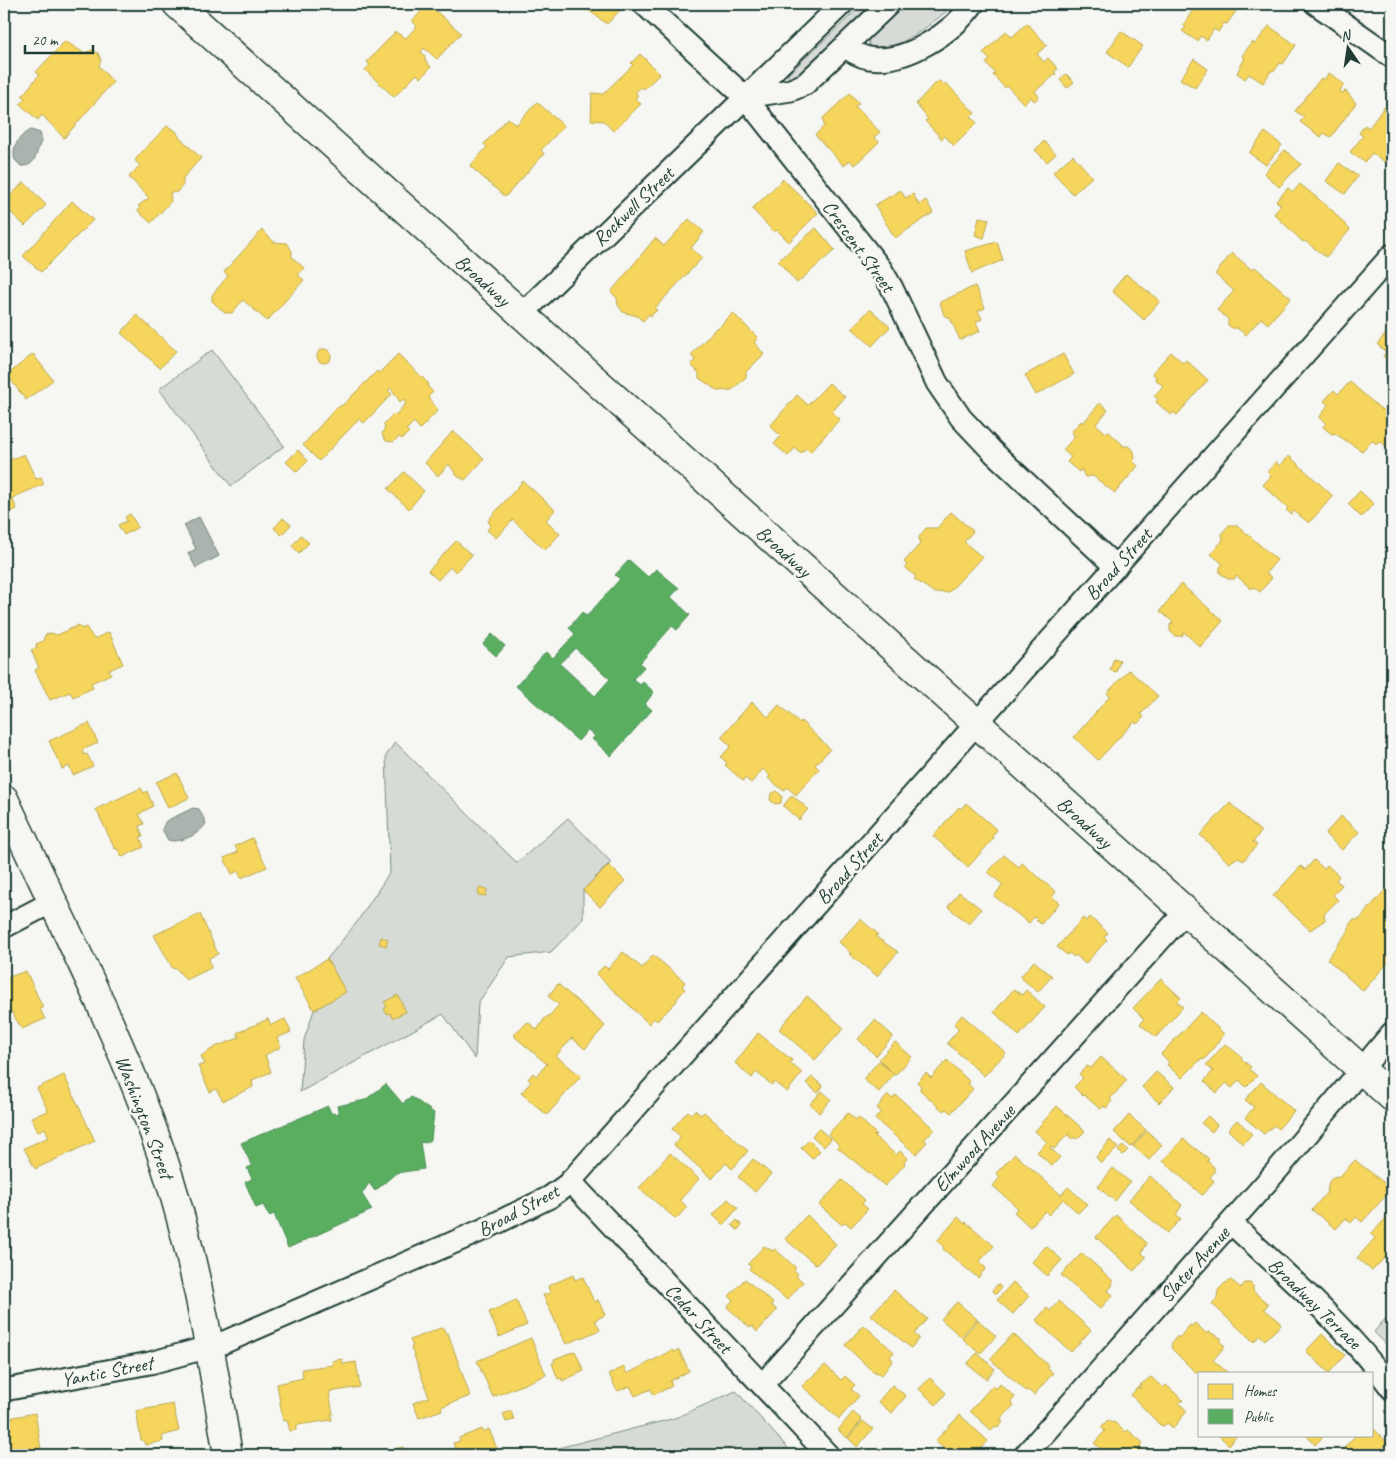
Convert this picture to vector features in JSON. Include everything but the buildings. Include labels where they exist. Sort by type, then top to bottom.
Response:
[{"type":"main road","name":"Broadway","points":[[177,4],[1392,1097]]},
{"type":"main road","name":"Washington Street","points":[[4,798],[101,1009],[160,1151],[182,1225],[209,1347],[228,1455]]},
{"type":"street","name":"Crescent Street","points":[[644,4],[745,97],[881,268],[937,382],[961,418],[994,453],[1116,567]]},
{"type":"street","name":"Rockwell Street","points":[[522,314],[842,4]]},
{"type":"street","points":[[745,97],[784,92],[801,86],[889,4]]},
{"type":"street","points":[[845,46],[856,54],[870,59],[896,56],[938,38],[958,22],[973,4]]},
{"type":"street","points":[[1316,4],[1392,57]]},
{"type":"street","name":"Broad Street","points":[[209,1347],[480,1231],[550,1197],[570,1181],[1392,255]]},
{"type":"street","points":[[4,927],[52,902]]},
{"type":"street","name":"Elmwood Avenue","points":[[762,1385],[1185,912]]},
{"type":"street","name":"Slater Avenue","points":[[1025,1455],[1296,1148],[1392,1033]]},
{"type":"street","name":"Cedar Street","points":[[570,1181],[828,1455]]},
{"type":"street","name":"Broadway Terrace","points":[[1231,1222],[1330,1315],[1364,1351],[1392,1389]]},
{"type":"street","name":"Yantic Street","points":[[4,1390],[150,1363],[209,1347]]},
{"type":"shaded area","points":[[863,4],[874,4],[795,79],[788,79],[788,74]]},
{"type":"shaded area","points":[[903,4],[955,4],[927,27],[902,42],[879,49],[869,47],[868,38]]},
{"type":"shaded area","points":[[31,130],[40,133],[42,140],[33,161],[26,166],[21,166],[15,160],[15,147],[23,135]]},
{"type":"shaded area","points":[[212,350],[284,446],[231,486],[159,389]]},
{"type":"shaded area","points":[[199,517],[219,556],[196,568],[188,553],[196,549],[184,525]]},
{"type":"shaded area","points":[[395,742],[517,863],[568,818],[611,862],[583,890],[583,919],[551,952],[509,957],[478,1003],[475,1059],[443,1014],[300,1092],[304,1040],[314,1010],[345,992],[327,959],[357,922],[390,872],[386,756]]},
{"type":"shaded area","points":[[193,808],[199,809],[206,823],[200,831],[178,841],[168,840],[162,829],[166,821]]},
{"type":"shaded area","points":[[1392,1311],[1392,1350],[1374,1332]]},
{"type":"shaded area","points":[[736,1391],[794,1455],[531,1455],[675,1418]]}]
